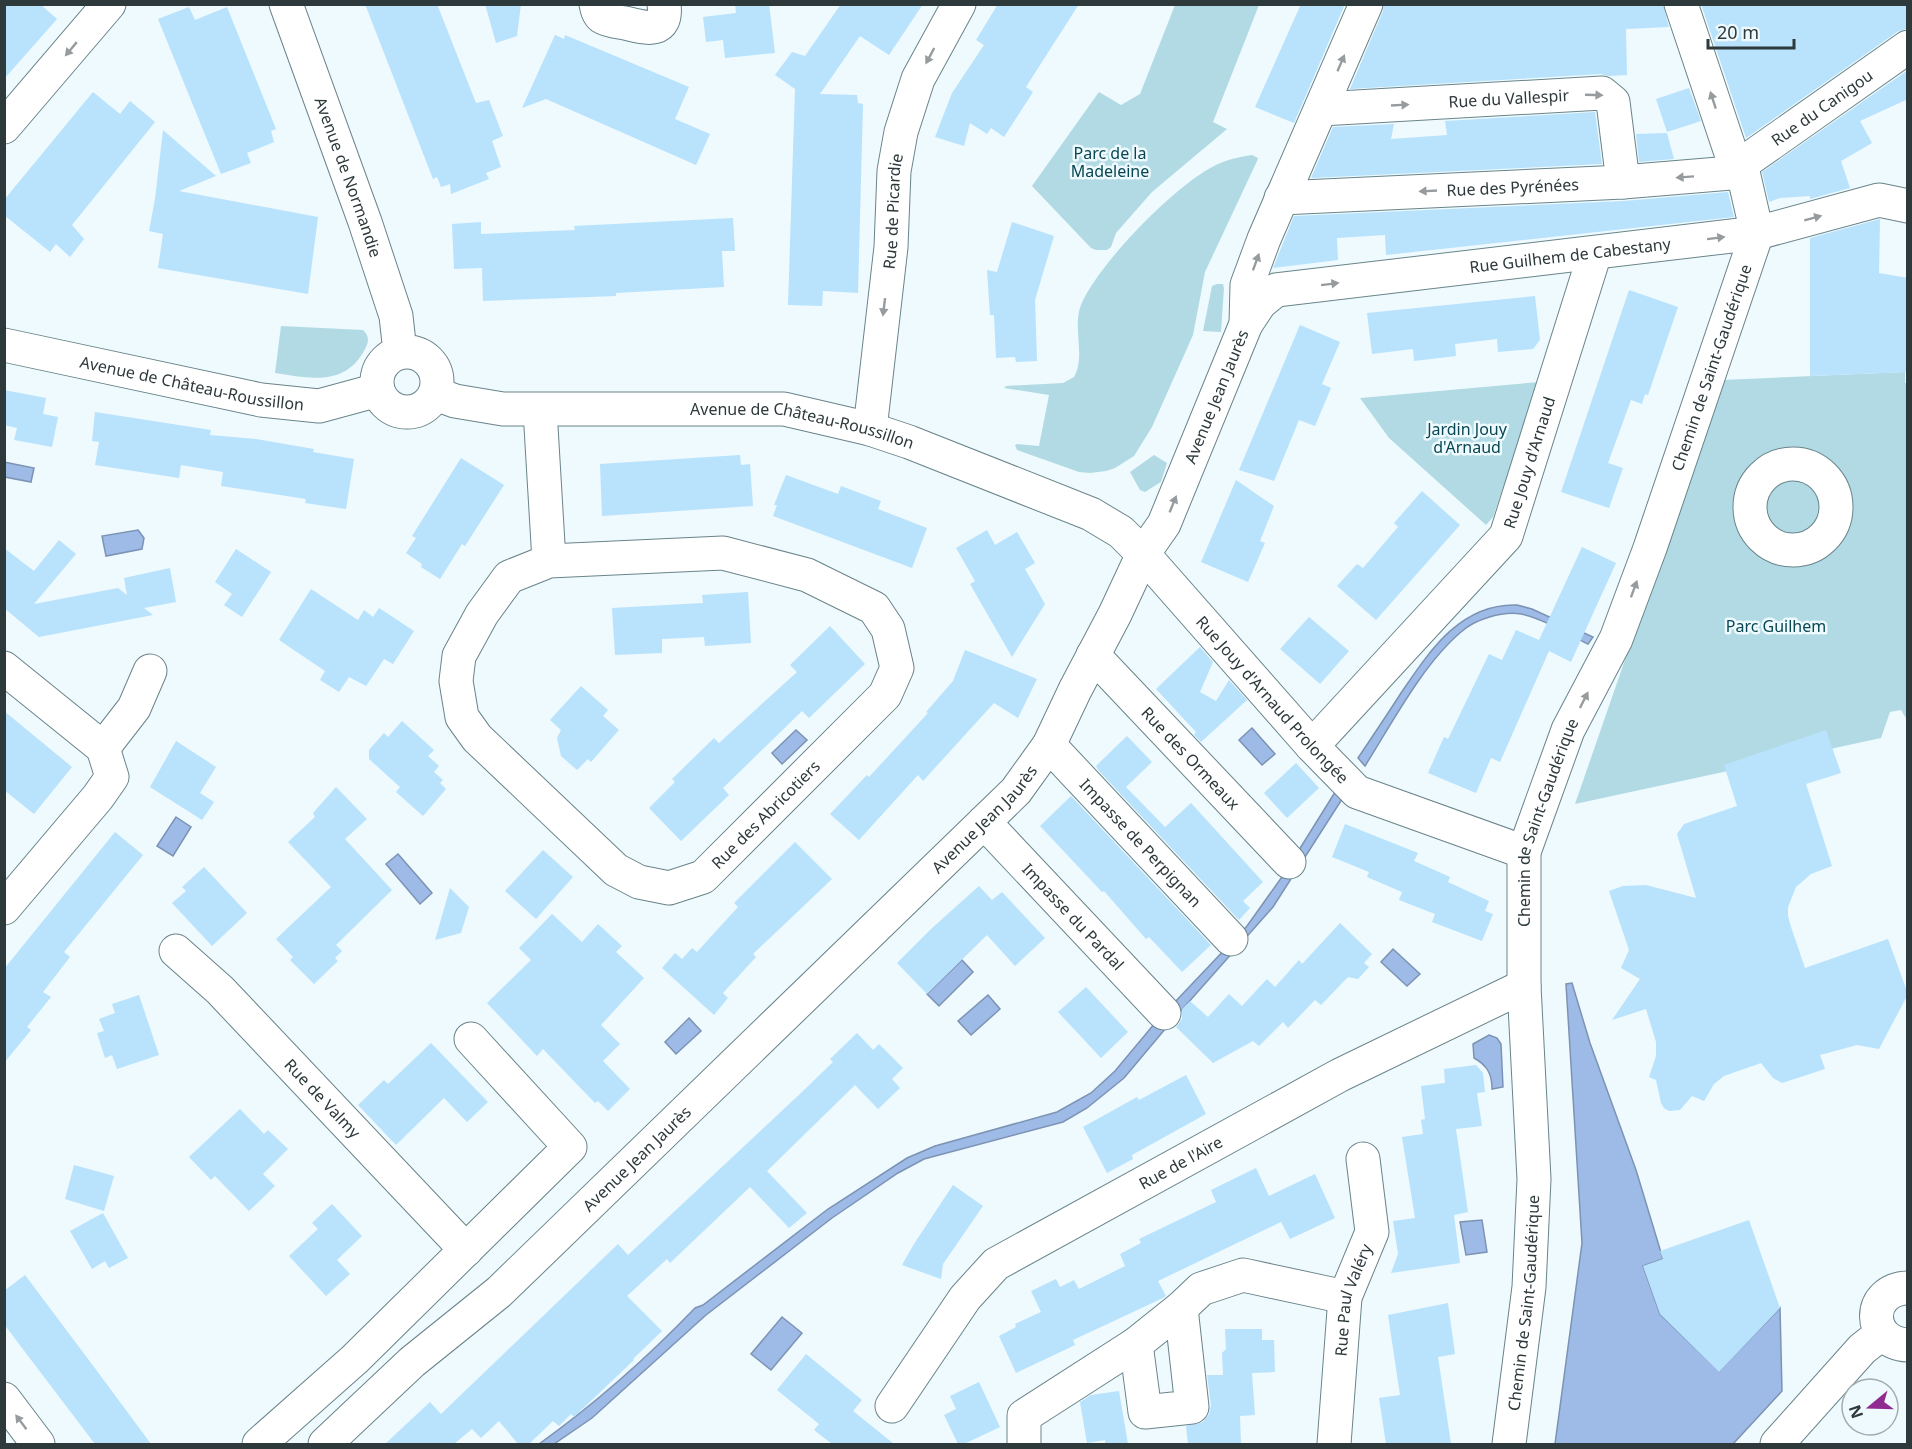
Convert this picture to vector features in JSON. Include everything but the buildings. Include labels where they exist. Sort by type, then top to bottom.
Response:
[{"type":"street","points":[[4,127],[109,4]]},
{"type":"street","name":"Avenue de Normandie","points":[[286,4],[365,222],[396,316],[400,352]]},
{"type":"street","points":[[596,4],[603,18],[650,29],[660,24],[665,14],[664,4]]},
{"type":"street","name":"Rue de Picardie","points":[[870,429],[891,247],[894,171],[901,132],[918,79],[958,4]]},
{"type":"street","name":"Avenue Jean Jaurès","points":[[325,1444],[412,1362],[499,1292],[737,1064],[1016,791],[1049,745],[1143,554],[1164,524],[1246,324],[1247,285],[1281,198],[1366,4]]},
{"type":"street","points":[[1681,4],[1740,170],[1757,233]]},
{"type":"street","name":"Rue du Canigou","points":[[1740,170],[1908,47]]},
{"type":"street","name":"Rue du Vallespir","points":[[1321,109],[1602,93],[1613,102],[1623,182]]},
{"type":"street","name":"Rue des Pyrénées","points":[[1281,198],[1623,182],[1740,170]]},
{"type":"street","name":"Rue Guilhem de Cabestany","points":[[1246,324],[1260,303],[1276,290],[1757,233],[1879,200],[1908,206]]},
{"type":"street","name":"Chemin de Saint-Gaudérique","points":[[1509,1444],[1529,1287],[1534,1179],[1524,986],[1524,852],[1568,730],[1616,639],[1650,548],[1757,233]]},
{"type":"street","name":"Rue Jouy d'Arnaud","points":[[1312,746],[1506,536],[1595,253]]},
{"type":"street","name":"Avenue de Château-Roussillon","points":[[4,345],[261,400],[319,405],[378,390]]},
{"type":"street","points":[[400,352],[419,354],[433,366],[437,375],[436,394],[431,402],[415,412],[396,411],[381,399],[378,390],[376,380],[384,362],[400,352]]},
{"type":"street","name":"Avenue de Château-Roussillon","points":[[436,394],[455,401],[493,407],[540,410],[784,409],[870,429],[909,442],[1091,514],[1121,532],[1143,554]]},
{"type":"street","points":[[540,410],[549,561]]},
{"type":"street","name":"Rue des Abricotiers","points":[[723,554],[807,575],[873,609],[888,629],[897,668],[885,695],[703,877],[669,888],[639,882],[616,870],[477,738],[462,717],[456,681],[459,656],[482,614],[509,577],[549,561],[723,554]]},
{"type":"street","name":"Rue Jouy d'Arnaud Prolongée","points":[[1143,554],[1312,746],[1349,784],[1524,852]]},
{"type":"street","name":"Rue des Ormeaux","points":[[1093,655],[1289,862]]},
{"type":"street","points":[[4,668],[103,748],[112,777],[98,797],[4,908]]},
{"type":"street","points":[[103,748],[134,708],[150,671]]},
{"type":"street","name":"Impasse de Perpignan","points":[[1049,745],[1231,939]]},
{"type":"street","name":"Impasse du Pardal","points":[[984,822],[1164,1013]]},
{"type":"street","name":"Rue de Valmy","points":[[176,951],[220,990],[466,1250]]},
{"type":"street","name":"Rue de l'Aire","points":[[892,1406],[965,1298],[996,1264],[1340,1075],[1524,986]]},
{"type":"street","points":[[259,1444],[355,1359],[570,1147],[471,1039]]},
{"type":"street","name":"Rue Paul Valéry","points":[[1334,1444],[1346,1297],[1372,1232],[1363,1159]]},
{"type":"street","points":[[1023,1444],[1024,1416],[1136,1344],[1202,1289],[1243,1275],[1346,1297]]},
{"type":"street","points":[[1777,1444],[1862,1349],[1894,1339],[1876,1315],[1878,1306],[1890,1291],[1908,1288]]},
{"type":"street","points":[[1136,1344],[1145,1412],[1192,1407],[1181,1308]]},
{"type":"street","points":[[4,1400],[38,1444]]},
{"type":"green space","name":"Parc de la Madeleine","points":[[1175,5],[1259,5],[1213,122],[1227,129],[1152,192],[1116,233],[1111,247],[1107,250],[1096,250],[1091,248],[1032,186],[1099,92],[1121,105],[1140,94]]},
{"type":"green space","points":[[1252,155],[1258,158],[1257,161],[1205,272],[1193,335],[1152,427],[1134,456],[1115,468],[1090,473],[1079,472],[1017,450],[1015,445],[1017,444],[1039,446],[1049,395],[1004,388],[1006,386],[1063,383],[1074,377],[1079,360],[1078,323],[1081,305],[1104,268],[1140,227],[1180,189],[1216,165]]},
{"type":"green space","points":[[1223,284],[1224,288],[1221,332],[1203,331],[1212,286]]},
{"type":"green space","points":[[281,326],[363,330],[368,337],[368,342],[356,362],[336,375],[312,378],[275,373]]},
{"type":"green space","name":"Parc Guilhem","points":[[1905,372],[1905,383],[1908,383],[1907,720],[1901,710],[1890,712],[1881,738],[1575,804],[1722,380]]},
{"type":"green space","name":"Jardin Jouy d'Arnaud","points":[[1539,382],[1493,517],[1486,525],[1389,438],[1360,398]]},
{"type":"green space","points":[[1154,455],[1167,463],[1161,482],[1145,492],[1140,490],[1130,472]]},
{"type":"water","points":[[4,462],[34,468],[31,482],[5,477]]},
{"type":"water","points":[[138,530],[144,538],[142,549],[106,556],[102,536]]},
{"type":"water","points":[[1517,605],[1532,609],[1593,637],[1588,644],[1546,623],[1514,613],[1498,615],[1474,623],[1447,645],[1421,677],[1365,766],[1358,758],[1412,677],[1448,633],[1479,612]]},
{"type":"water","points":[[1252,728],[1275,754],[1262,765],[1239,740]]},
{"type":"water","points":[[796,730],[807,740],[782,764],[772,753]]},
{"type":"water","points":[[1337,789],[1344,796],[1273,907],[1124,1078],[1087,1108],[1063,1122],[924,1159],[898,1173],[832,1218],[706,1315],[592,1418],[554,1444],[539,1444],[620,1380],[695,1308],[703,1305],[828,1209],[907,1158],[935,1146],[1057,1112],[1091,1093],[1115,1071],[1155,1023],[1247,926],[1284,874]]},
{"type":"water","points":[[176,817],[191,827],[173,856],[157,846]]},
{"type":"water","points":[[398,854],[432,893],[420,904],[386,864]]},
{"type":"water","points":[[1393,949],[1420,974],[1407,986],[1381,962]]},
{"type":"water","points":[[962,960],[973,972],[939,1006],[927,994]]},
{"type":"water","points":[[1572,983],[1590,1043],[1636,1170],[1663,1259],[1643,1266],[1660,1314],[1719,1371],[1780,1308],[1782,1391],[1733,1444],[1555,1444],[1582,1243],[1566,984]]},
{"type":"water","points":[[988,995],[1000,1009],[971,1035],[958,1021]]},
{"type":"water","points":[[689,1018],[701,1031],[676,1054],[665,1042]]},
{"type":"water","points":[[1489,1035],[1497,1038],[1501,1044],[1503,1087],[1492,1089],[1488,1070],[1474,1058],[1473,1044]]},
{"type":"water","points":[[1482,1220],[1487,1252],[1466,1255],[1460,1222]]},
{"type":"water","points":[[782,1317],[802,1333],[771,1370],[751,1354]]}]
